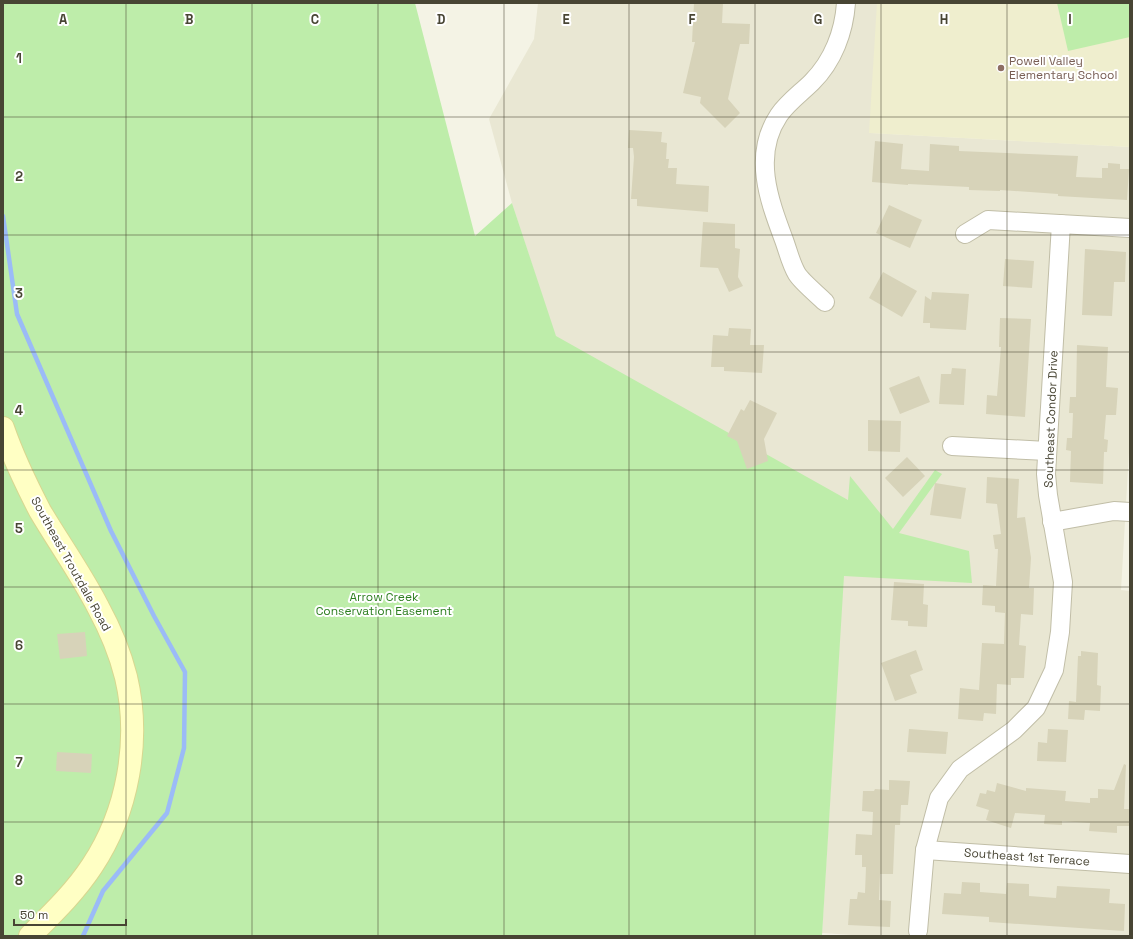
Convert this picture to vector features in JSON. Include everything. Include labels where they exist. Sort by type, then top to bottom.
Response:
[{"type":"main road","name":"Southeast Troutdale Road","points":[[3,428],[22,474],[40,511],[85,584],[107,625],[126,677],[132,739],[130,767],[125,790],[108,840],[92,866],[75,888],[30,936]]},
{"type":"street","points":[[825,302],[797,275],[767,190],[764,174],[765,152],[770,133],[779,115],[790,102],[813,81],[826,65],[837,43],[845,20],[846,3]]},
{"type":"street","points":[[965,234],[988,220],[1130,228]]},
{"type":"street","name":"Southeast Condor Drive","points":[[918,931],[925,850],[939,798],[960,769],[1014,730],[1036,708],[1054,670],[1060,632],[1063,582],[1052,522],[1047,481],[1047,451],[1061,224]]},
{"type":"street","points":[[952,446],[1047,451]]},
{"type":"street","points":[[1052,522],[1114,511],[1130,512]]},
{"type":"street","name":"Southeast 1st Terrace","points":[[925,850],[1130,864]]},
{"type":"shaded area","points":[[538,3],[879,3],[871,133],[1130,147],[1130,435],[1121,590],[1130,591],[1130,936],[867,936],[822,933],[847,514],[607,496],[512,203],[489,119],[534,39]]},
{"type":"shaded area","name":"Powell Valley Elementary School","points":[[877,3],[1130,3],[1130,147],[869,133]]},
{"type":"green space","name":"Arrow Creek Conservation Easement","points":[[3,3],[415,3],[475,236],[512,203],[556,336],[848,500],[850,476],[893,529],[935,470],[942,474],[899,533],[969,551],[972,583],[844,576],[822,936],[3,936]]},
{"type":"green space","points":[[1057,3],[1130,3],[1130,37],[1068,51]]},
{"type":"building","points":[[694,3],[723,3],[722,23],[750,24],[749,44],[740,44],[728,99],[740,113],[725,128],[700,103],[701,97],[683,93],[695,42],[692,42]]},
{"type":"building","points":[[629,130],[662,132],[661,142],[667,143],[666,159],[669,159],[668,168],[677,168],[676,184],[709,186],[708,212],[637,206],[637,199],[631,199],[634,157],[633,148],[628,148]]},
{"type":"building","points":[[875,141],[903,144],[901,169],[929,171],[930,144],[959,146],[959,151],[1078,156],[1076,177],[1102,178],[1102,168],[1108,168],[1108,163],[1120,164],[1120,169],[1129,169],[1127,200],[1058,196],[1058,194],[1000,190],[969,190],[969,187],[872,182]]},
{"type":"building","points":[[889,205],[922,220],[910,248],[876,233]]},
{"type":"building","points":[[703,222],[735,224],[735,248],[740,249],[738,277],[743,286],[729,292],[718,268],[700,267]]},
{"type":"building","points":[[1085,249],[1126,252],[1125,282],[1114,282],[1112,316],[1082,315]]},
{"type":"building","points":[[1005,259],[1034,261],[1032,288],[1003,286]]},
{"type":"building","points":[[883,272],[917,291],[902,317],[869,298]]},
{"type":"building","points":[[932,292],[969,294],[966,330],[930,328],[930,323],[923,323],[925,296],[931,300]]},
{"type":"building","points":[[1000,318],[1031,319],[1025,417],[986,414],[987,395],[997,396],[1001,347],[999,347]]},
{"type":"building","points":[[729,328],[751,329],[750,345],[764,345],[762,373],[724,371],[724,367],[711,367],[713,335],[728,336]]},
{"type":"building","points":[[1077,345],[1108,347],[1106,387],[1118,388],[1116,415],[1106,415],[1104,439],[1108,440],[1107,452],[1104,452],[1103,484],[1070,482],[1071,451],[1066,450],[1067,438],[1072,438],[1073,413],[1069,413],[1070,397],[1076,397]]},
{"type":"building","points":[[952,368],[966,369],[964,405],[939,404],[941,374],[951,374]]},
{"type":"building","points":[[919,376],[930,402],[900,414],[889,388]]},
{"type":"building","points":[[750,400],[777,413],[764,439],[768,461],[747,469],[737,441],[727,436],[741,409],[744,411]]},
{"type":"building","points":[[868,420],[901,421],[900,452],[868,451]]},
{"type":"building","points":[[907,457],[925,476],[903,497],[885,478]]},
{"type":"building","points":[[987,477],[1019,479],[1017,518],[1025,517],[1031,558],[1029,588],[1034,588],[1033,615],[1021,614],[1019,645],[1026,646],[1024,678],[1011,678],[1011,685],[997,684],[996,714],[984,713],[983,721],[958,719],[960,688],[979,690],[982,643],[1004,644],[1005,613],[995,612],[995,606],[982,605],[983,585],[996,586],[998,549],[995,549],[993,535],[1001,534],[997,504],[986,503]]},
{"type":"building","points":[[935,483],[966,488],[961,519],[930,515]]},
{"type":"building","points":[[894,582],[924,584],[923,604],[928,605],[927,627],[908,626],[908,621],[891,620]]},
{"type":"building","points":[[85,632],[87,656],[60,659],[57,634]]},
{"type":"building","points":[[916,650],[923,670],[910,675],[917,693],[895,701],[881,663]]},
{"type":"building","points":[[1081,651],[1098,653],[1097,685],[1101,686],[1100,711],[1085,710],[1084,720],[1068,719],[1069,701],[1076,702],[1078,656],[1081,656]]},
{"type":"building","points":[[909,729],[948,732],[946,754],[907,752]]},
{"type":"building","points":[[1048,729],[1068,730],[1066,762],[1037,761],[1038,742],[1047,743]]},
{"type":"building","points":[[57,752],[92,754],[91,773],[56,771]]},
{"type":"building","points":[[1124,764],[1126,765],[1124,809],[1130,809],[1130,826],[1117,826],[1117,833],[1089,831],[1090,823],[1062,821],[1062,825],[1044,824],[1045,815],[1015,813],[1011,828],[986,820],[989,810],[976,806],[980,793],[986,794],[987,790],[995,792],[997,783],[1026,791],[1026,788],[1066,791],[1065,801],[1090,803],[1090,798],[1098,798],[1098,789],[1114,790]]},
{"type":"building","points":[[889,780],[910,781],[908,805],[901,805],[900,825],[895,825],[893,874],[880,874],[879,900],[891,901],[890,927],[848,925],[850,899],[857,899],[858,892],[865,893],[866,867],[862,867],[862,855],[855,855],[856,834],[872,835],[873,812],[862,811],[863,791],[874,791],[875,789],[889,790]]},
{"type":"building","points":[[962,882],[980,883],[980,892],[1006,894],[1007,883],[1029,884],[1029,896],[1056,898],[1057,886],[1110,889],[1109,903],[1125,904],[1124,931],[989,922],[989,917],[942,914],[944,893],[961,894]]},
{"type":"waterway","points":[[3,216],[17,314],[111,531],[154,616],[185,672],[184,748],[167,813],[103,891],[83,936]]},
{"type":"place","name":"Powell Valley Elementary School","points":[[1001,68]]}]
